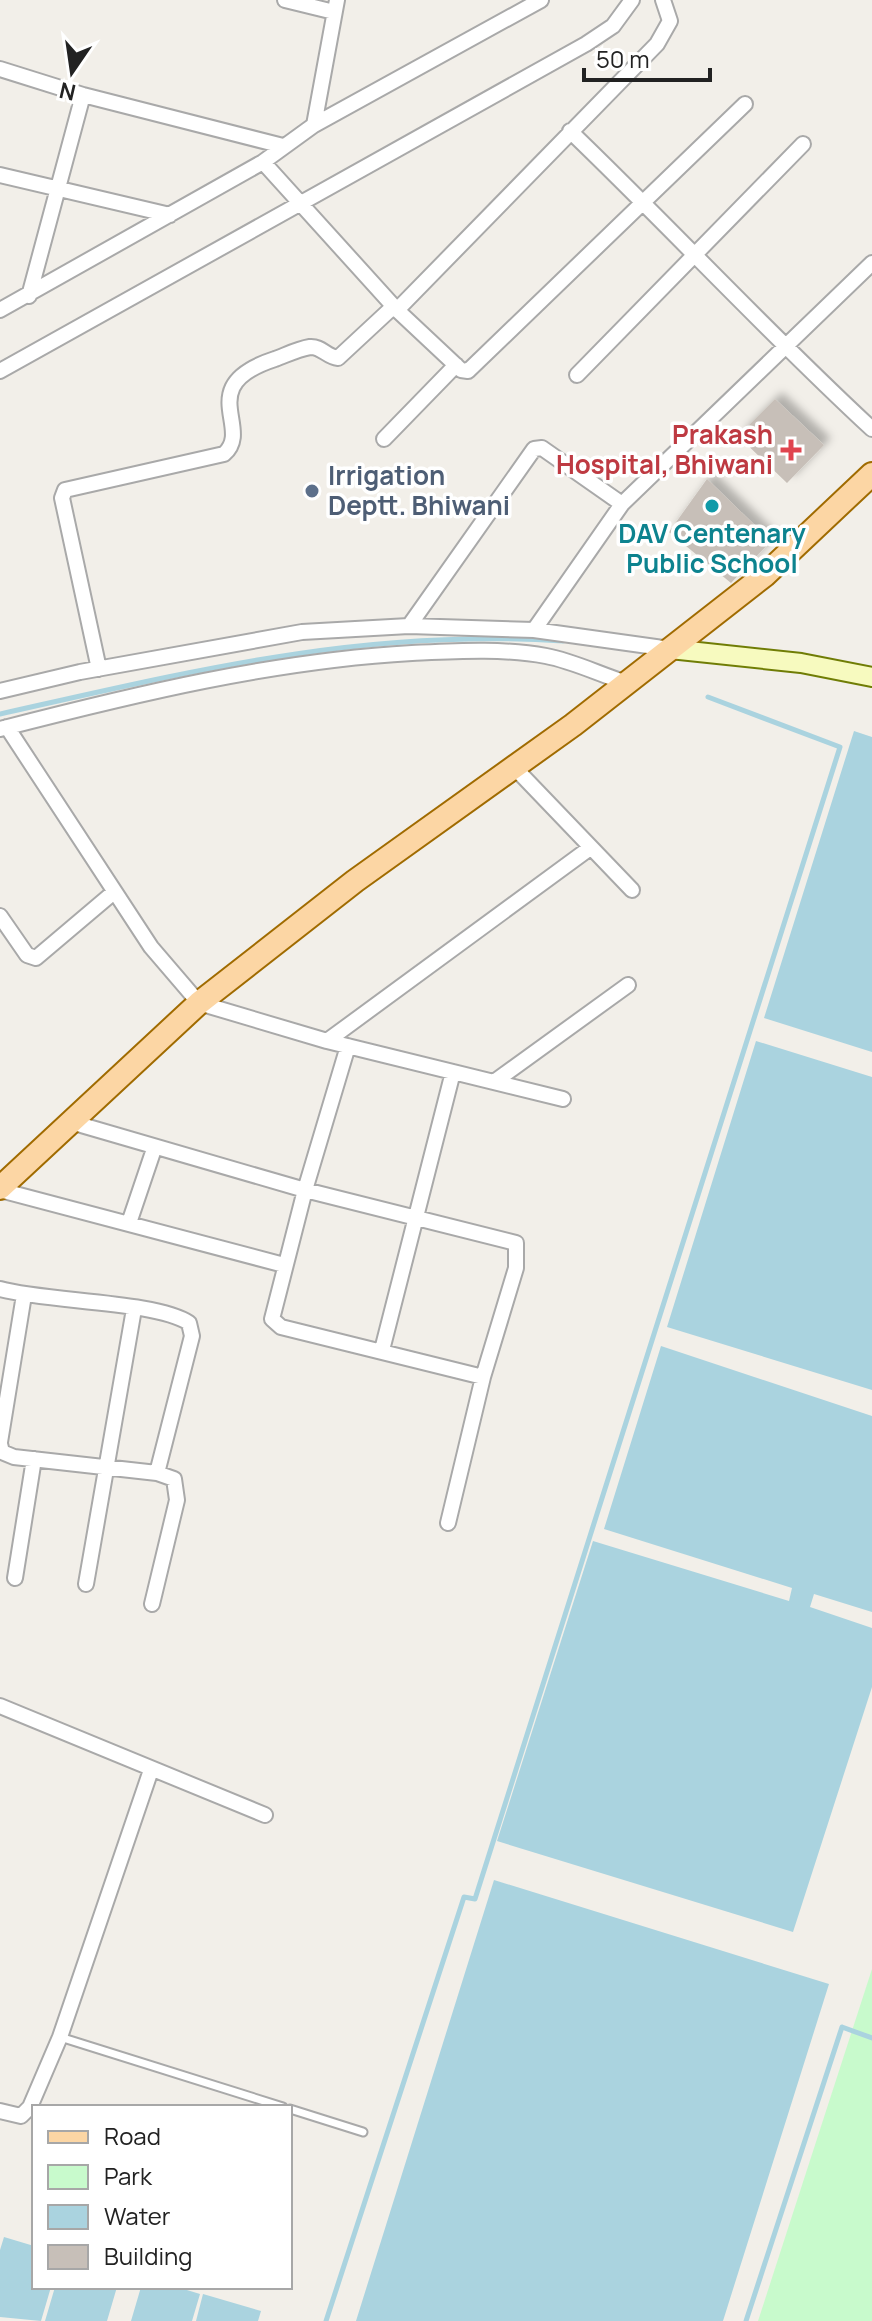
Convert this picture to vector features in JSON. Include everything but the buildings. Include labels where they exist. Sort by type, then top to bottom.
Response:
[{"type":"main road","points":[[0,1189],[199,1003],[355,881],[627,683],[765,575],[872,474]]},
{"type":"street","points":[[285,0],[335,6],[314,125]]},
{"type":"street","points":[[0,310],[263,162],[314,125],[541,0]]},
{"type":"street","points":[[0,371],[586,44],[613,26],[632,0]]},
{"type":"street","points":[[99,669],[62,498],[65,490],[224,454],[231,443],[229,393],[235,380],[262,363],[310,347],[338,358],[396,308],[666,32],[670,21],[663,0]]},
{"type":"street","points":[[0,69],[83,95],[283,146]]},
{"type":"street","points":[[29,296],[83,95]]},
{"type":"street","points":[[263,162],[396,308],[464,371],[475,368],[642,200],[745,104]]},
{"type":"street","points":[[570,131],[697,253],[785,349],[872,429]]},
{"type":"street","points":[[577,375],[803,144]]},
{"type":"street","points":[[0,175],[170,215]]},
{"type":"street","points":[[534,630],[622,504],[872,263]]},
{"type":"street","points":[[384,439],[456,365]]},
{"type":"street","points":[[409,626],[534,449],[546,448],[622,504]]},
{"type":"street","points":[[0,691],[99,669],[302,632],[409,626],[534,630],[801,663],[872,677]]},
{"type":"street","points":[[563,1099],[327,1041],[199,1003],[170,973],[3,728],[201,681],[292,663],[371,655],[456,651],[547,656],[627,683]]},
{"type":"street","points":[[514,767],[632,890]]},
{"type":"street","points":[[327,1041],[590,848]]},
{"type":"street","points":[[0,916],[27,955],[36,958],[114,892]]},
{"type":"street","points":[[494,1082],[628,985]]},
{"type":"street","points":[[348,1046],[284,1265],[272,1313],[277,1326],[483,1377]]},
{"type":"street","points":[[382,1350],[453,1072]]},
{"type":"street","points":[[71,1122],[154,1149],[305,1190],[513,1240],[518,1245],[516,1268],[483,1377],[448,1523]]},
{"type":"street","points":[[129,1223],[154,1149]]},
{"type":"street","points":[[0,1189],[284,1265]]},
{"type":"street","points":[[0,1289],[180,1317],[189,1323],[192,1329],[157,1473]]},
{"type":"street","points":[[24,1295],[0,1443],[5,1454],[157,1473],[174,1479],[177,1500],[152,1604]]},
{"type":"street","points":[[86,1584],[134,1309]]},
{"type":"street","points":[[15,1578],[34,1459]]},
{"type":"street","points":[[0,1706],[265,1815]]},
{"type":"street","points":[[0,2111],[21,2116],[27,2113],[60,2037],[151,1770]]},
{"type":"lane","points":[[60,2037],[277,2105]]},
{"type":"lane","points":[[292,2110],[363,2132]]},
{"type":"green space","points":[[872,1969],[872,2321],[758,2321]]},
{"type":"water","points":[[854,731],[872,737],[872,1052],[764,1018]]},
{"type":"water","points":[[756,1041],[872,1077],[872,1390],[667,1327]]},
{"type":"water","points":[[661,1346],[872,1416],[872,1612],[814,1594],[810,1607],[872,1628],[872,1687],[793,1932],[497,1841],[593,1541],[789,1601],[792,1588],[604,1529]]},
{"type":"water","points":[[494,1880],[829,1984],[723,2321],[356,2321]]},
{"type":"water","points":[[4,2237],[32,2245],[32,2289],[50,2289],[41,2321],[0,2317],[0,2250]]},
{"type":"water","points":[[54,2289],[116,2289],[107,2321],[45,2321]]},
{"type":"water","points":[[140,2289],[184,2289],[200,2294],[192,2321],[131,2321]]},
{"type":"water","points":[[203,2294],[261,2311],[258,2321],[196,2321]]},
{"type":"waterway","points":[[0,714],[210,669],[348,647],[418,641],[563,641]]},
{"type":"waterway","points":[[326,2321],[464,1897],[475,1899],[840,747],[708,697]]},
{"type":"waterway","points":[[746,2321],[842,2027],[872,2038]]},
{"type":"place","name":"Prakash Hospital, Bhiwani","points":[[791,450]]},
{"type":"place","name":"Irrigation Deptt. Bhiwani","points":[[312,491]]},
{"type":"place","name":"DAV Centenary Public School","points":[[712,506]]}]
